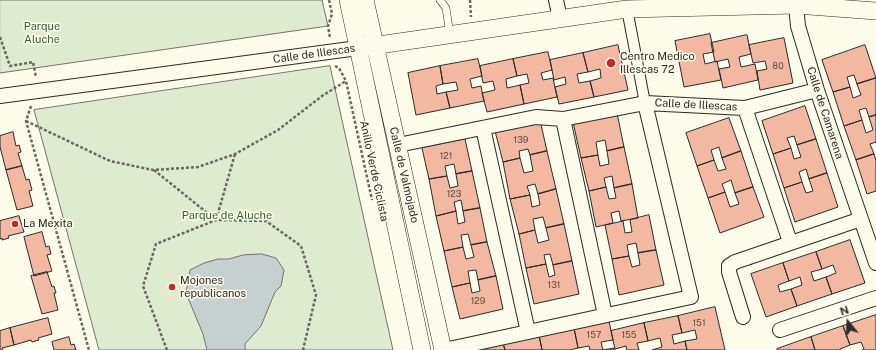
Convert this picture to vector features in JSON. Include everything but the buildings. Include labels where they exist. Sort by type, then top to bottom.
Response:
[{"type":"street","name":"Calle de Valmojado","points":[[348,0],[367,47],[398,144],[444,350],[691,297],[645,103]]},
{"type":"street","name":"Calle de Valmojado","points":[[365,0],[367,47],[422,350]]},
{"type":"street","points":[[556,0],[560,18]]},
{"type":"street","name":"Calle de Illescas","points":[[0,96],[367,47],[627,9],[796,5],[874,9]]},
{"type":"street","name":"Calle de Camarena","points":[[796,5],[798,26],[817,90],[876,263]]},
{"type":"street","name":"Calle de Illescas","points":[[627,9],[645,103]]},
{"type":"street","name":"Calle de Illescas","points":[[398,144],[536,117],[563,120],[645,103],[745,108],[817,90]]},
{"type":"street","points":[[745,108],[790,242]]},
{"type":"street","points":[[563,120],[605,315]]},
{"type":"street","points":[[483,128],[528,332]]},
{"type":"street","points":[[743,316],[729,272],[729,266],[734,262],[790,242],[861,219]]},
{"type":"street","points":[[780,330],[876,298]]},
{"type":"lane","points":[[440,0],[446,8],[450,35]]},
{"type":"path","name":"Anillo Verde Ciclista","points":[[329,0],[332,14],[328,26],[334,65],[339,68],[346,81],[373,204]]},
{"type":"path","points":[[0,38],[10,66],[33,62],[38,90],[26,121],[89,350]]},
{"type":"path","points":[[26,121],[110,161],[153,170],[198,167],[236,154],[278,130],[322,96],[346,81]]},
{"type":"path","points":[[216,220],[236,154]]},
{"type":"path","points":[[153,170],[216,220]]},
{"type":"path","points":[[167,350],[143,286],[156,244],[216,220],[266,221],[301,246],[316,295],[303,350]]},
{"type":"green space","name":"Parque Aluche","points":[[0,0],[322,0],[328,26],[0,73]]},
{"type":"green space","name":"Parque de Aluche","points":[[330,66],[393,350],[99,350],[34,110]]},
{"type":"shaded area","points":[[262,254],[276,258],[284,270],[281,286],[275,292],[261,326],[245,344],[245,350],[207,350],[203,334],[186,293],[190,270],[204,263],[218,259],[229,259],[243,255]]},
{"type":"place","name":"Centro Medico Illescas 72","points":[[611,63]]},
{"type":"place","name":"La Mexita","points":[[15,224]]},
{"type":"place","name":"Mojones republicanos","points":[[172,287]]}]
